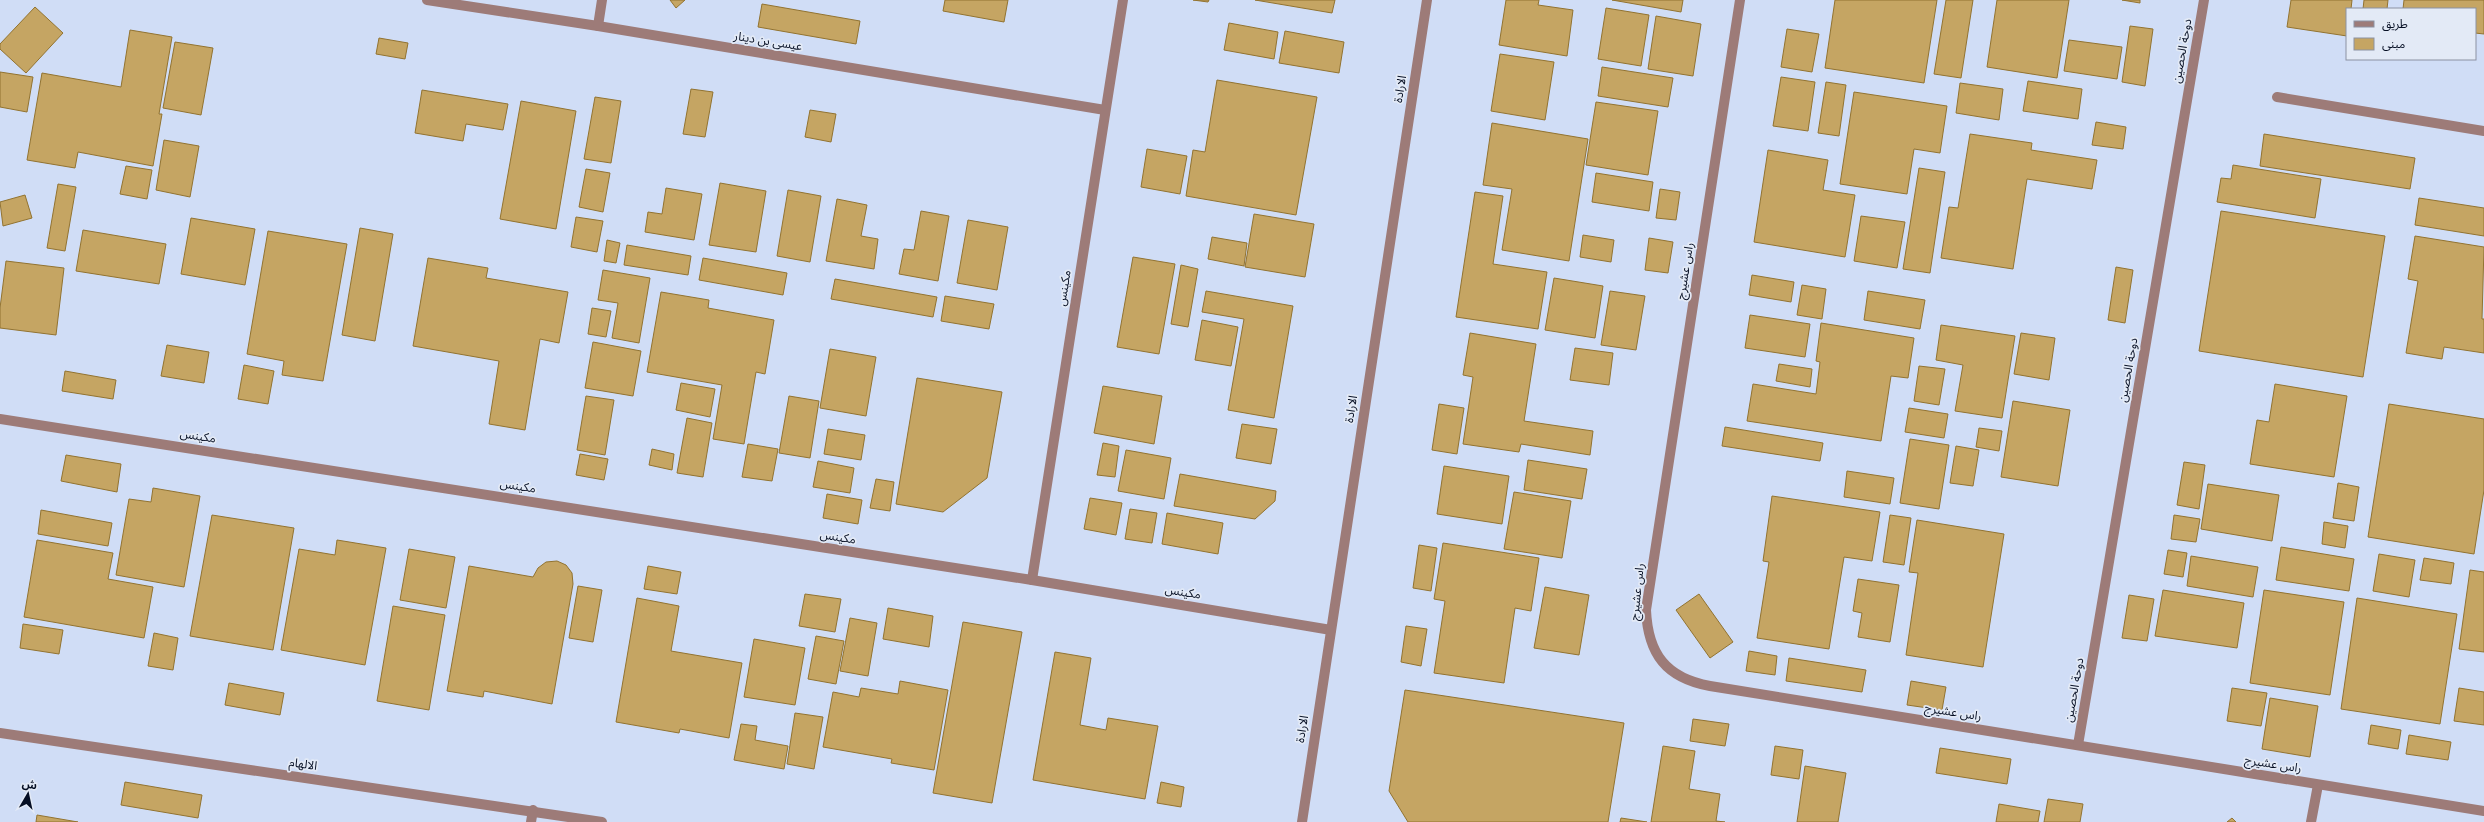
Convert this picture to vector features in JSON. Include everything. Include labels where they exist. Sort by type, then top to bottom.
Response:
[{"type":"street","name":"عيسى بن دينار","points":[[427,0],[598,26],[1105,110]]},
{"type":"street","points":[[598,26],[602,0]]},
{"type":"street","name":"مكينس","points":[[1032,580],[1123,0]]},
{"type":"street","name":"الارادة","points":[[1302,822],[1427,0]]},
{"type":"street","name":"راس عشيرج","points":[[1740,0],[1646,610],[1647,629],[1652,646],[1662,662],[1675,674],[1692,683],[2484,811]]},
{"type":"street","name":"دوحة الحصين","points":[[2078,745],[2204,0]]},
{"type":"street","points":[[2277,97],[2484,132]]},
{"type":"street","name":"مكينس","points":[[0,418],[1032,580],[1331,630]]},
{"type":"street","name":"الالهام","points":[[0,733],[533,810],[602,822]]},
{"type":"street","points":[[2311,822],[2318,784]]},
{"type":"street","points":[[531,822],[533,810]]},
{"type":"building","points":[[670,0],[685,0],[676,8]]},
{"type":"building","points":[[945,0],[1008,0],[1004,22],[943,11]]},
{"type":"building","points":[[1193,0],[1209,0],[1208,2]]},
{"type":"building","points":[[1255,0],[1335,0],[1332,13]]},
{"type":"building","points":[[1506,0],[1539,0],[1538,5],[1573,10],[1567,56],[1499,45]]},
{"type":"building","points":[[1612,0],[1683,0],[1681,12]]},
{"type":"building","points":[[1835,0],[1937,0],[1924,83],[1825,68]]},
{"type":"building","points":[[1946,0],[1973,0],[1961,78],[1934,74]]},
{"type":"building","points":[[1997,0],[2069,0],[2057,78],[1987,67]]},
{"type":"building","points":[[2122,0],[2140,0],[2140,3]]},
{"type":"building","points":[[2291,0],[2352,0],[2351,8],[2346,8],[2346,36],[2287,27]]},
{"type":"building","points":[[2364,0],[2388,0],[2387,8],[2363,8]]},
{"type":"building","points":[[2404,0],[2484,0],[2484,34],[2476,33],[2476,8],[2403,8]]},
{"type":"building","points":[[762,4],[860,21],[856,44],[758,27]]},
{"type":"building","points":[[35,7],[63,33],[26,73],[0,49],[0,44]]},
{"type":"building","points":[[1606,8],[1649,15],[1641,66],[1598,59]]},
{"type":"building","points":[[1656,16],[1701,24],[1693,76],[1648,69]]},
{"type":"building","points":[[1229,23],[1278,32],[1274,59],[1224,50]]},
{"type":"building","points":[[2130,26],[2153,29],[2145,86],[2122,82]]},
{"type":"building","points":[[1787,29],[1819,34],[1812,72],[1781,67]]},
{"type":"building","points":[[130,30],[172,37],[159,114],[162,114],[153,166],[78,152],[75,168],[27,160],[42,73],[121,87]]},
{"type":"building","points":[[1285,31],[1344,42],[1339,73],[1279,63]]},
{"type":"building","points":[[379,38],[408,43],[405,59],[376,54]]},
{"type":"building","points":[[2069,40],[2122,47],[2117,79],[2064,71]]},
{"type":"building","points":[[175,42],[213,48],[201,115],[163,108]]},
{"type":"building","points":[[1500,54],[1554,62],[1545,120],[1491,111]]},
{"type":"building","points":[[1602,67],[1673,78],[1668,107],[1598,96]]},
{"type":"building","points":[[0,72],[33,77],[27,112],[0,107]]},
{"type":"building","points":[[1781,77],[1815,82],[1808,131],[1773,126]]},
{"type":"building","points":[[1217,80],[1317,97],[1296,215],[1186,196],[1193,150],[1205,152]]},
{"type":"building","points":[[2028,81],[2082,89],[2078,119],[2023,111]]},
{"type":"building","points":[[1826,82],[1846,85],[1839,136],[1818,133]]},
{"type":"building","points":[[1960,83],[2003,89],[1999,120],[1956,113]]},
{"type":"building","points":[[691,89],[713,92],[705,137],[683,134]]},
{"type":"building","points":[[422,90],[508,104],[503,130],[466,124],[463,141],[415,133]]},
{"type":"building","points":[[1854,92],[1947,106],[1940,153],[1914,149],[1907,194],[1840,184]]},
{"type":"building","points":[[595,97],[621,101],[611,163],[584,159]]},
{"type":"building","points":[[521,101],[576,111],[556,229],[500,219]]},
{"type":"building","points":[[1596,102],[1658,111],[1648,175],[1586,165]]},
{"type":"building","points":[[810,110],[836,114],[831,142],[805,137]]},
{"type":"building","points":[[2096,122],[2126,127],[2123,149],[2092,145]]},
{"type":"building","points":[[1492,123],[1588,139],[1569,261],[1502,250],[1512,189],[1483,185]]},
{"type":"building","points":[[1970,134],[2032,143],[2031,150],[2097,160],[2092,189],[2027,179],[2013,269],[1941,258],[1949,207],[1958,208]]},
{"type":"building","points":[[2264,134],[2415,158],[2410,189],[2260,166]]},
{"type":"building","points":[[164,140],[199,146],[190,197],[156,190]]},
{"type":"building","points":[[1147,149],[1187,156],[1180,194],[1141,187]]},
{"type":"building","points":[[1768,150],[1828,160],[1823,190],[1855,195],[1845,257],[1754,242]]},
{"type":"building","points":[[2233,165],[2321,179],[2315,218],[2217,202],[2221,178],[2231,179]]},
{"type":"building","points":[[126,166],[152,170],[147,199],[120,194]]},
{"type":"building","points":[[1919,168],[1945,172],[1930,273],[1903,269]]},
{"type":"building","points":[[586,169],[610,173],[603,212],[579,207]]},
{"type":"building","points":[[1596,173],[1653,182],[1649,211],[1592,202]]},
{"type":"building","points":[[720,183],[766,191],[756,252],[709,245]]},
{"type":"building","points":[[58,184],[76,187],[65,251],[47,248]]},
{"type":"building","points":[[666,188],[702,194],[694,240],[645,232],[648,212],[662,214]]},
{"type":"building","points":[[1660,189],[1680,192],[1676,220],[1656,218]]},
{"type":"building","points":[[788,190],[821,196],[810,262],[777,256]]},
{"type":"building","points":[[1475,192],[1503,196],[1493,264],[1547,272],[1538,329],[1456,317]]},
{"type":"building","points":[[25,195],[32,218],[3,226],[0,202]]},
{"type":"building","points":[[2419,198],[2484,208],[2484,236],[2415,225]]},
{"type":"building","points":[[837,199],[867,205],[861,236],[878,239],[874,269],[826,261]]},
{"type":"building","points":[[921,211],[949,216],[938,281],[899,274],[904,249],[914,250]]},
{"type":"building","points":[[2221,211],[2385,236],[2363,377],[2199,351]]},
{"type":"building","points":[[1254,214],[1314,224],[1305,277],[1245,267]]},
{"type":"building","points":[[1861,216],[1905,222],[1897,268],[1854,261]]},
{"type":"building","points":[[576,217],[603,221],[597,252],[571,247]]},
{"type":"building","points":[[191,218],[255,229],[245,285],[181,274]]},
{"type":"building","points":[[968,220],[1008,227],[997,290],[957,283]]},
{"type":"building","points":[[360,228],[393,234],[375,341],[342,335]]},
{"type":"building","points":[[83,230],[166,244],[159,284],[76,271]]},
{"type":"building","points":[[268,231],[347,244],[323,381],[282,375],[284,361],[247,354]]},
{"type":"building","points":[[1583,235],[1614,240],[1611,262],[1580,257]]},
{"type":"building","points":[[2415,236],[2484,247],[2482,319],[2484,319],[2484,353],[2444,347],[2442,359],[2406,353],[2418,281],[2408,279]]},
{"type":"building","points":[[1212,237],[1247,243],[1244,266],[1208,259]]},
{"type":"building","points":[[1649,238],[1673,242],[1668,273],[1645,270]]},
{"type":"building","points":[[607,240],[620,243],[616,263],[604,261]]},
{"type":"building","points":[[627,245],[691,256],[688,275],[624,265]]},
{"type":"building","points":[[1133,257],[1175,264],[1159,354],[1117,347]]},
{"type":"building","points":[[428,258],[488,268],[486,278],[568,292],[559,343],[540,339],[525,430],[489,424],[499,361],[413,346]]},
{"type":"building","points":[[703,258],[787,273],[783,295],[699,280]]},
{"type":"building","points":[[6,261],[64,268],[56,335],[0,328],[0,308]]},
{"type":"building","points":[[1181,265],[1198,269],[1188,327],[1171,324]]},
{"type":"building","points":[[2116,267],[2133,270],[2125,323],[2108,320]]},
{"type":"building","points":[[603,270],[650,278],[639,343],[612,338],[618,303],[598,300]]},
{"type":"building","points":[[1752,275],[1794,282],[1791,302],[1749,295]]},
{"type":"building","points":[[1554,278],[1603,286],[1595,338],[1545,330]]},
{"type":"building","points":[[835,279],[937,297],[933,317],[831,299]]},
{"type":"building","points":[[1802,285],[1826,289],[1822,319],[1797,315]]},
{"type":"building","points":[[1206,291],[1293,306],[1274,418],[1228,410],[1244,319],[1202,312]]},
{"type":"building","points":[[1610,291],[1645,296],[1636,350],[1601,345]]},
{"type":"building","points":[[1868,291],[1925,300],[1920,329],[1864,320]]},
{"type":"building","points":[[661,292],[709,300],[708,308],[774,320],[765,374],[756,372],[744,444],[713,439],[722,385],[647,372]]},
{"type":"building","points":[[945,296],[994,304],[989,329],[941,321]]},
{"type":"building","points":[[592,308],[611,311],[606,337],[588,334]]},
{"type":"building","points":[[1750,315],[1810,324],[1805,357],[1745,348]]},
{"type":"building","points":[[1202,320],[1238,327],[1231,366],[1195,360]]},
{"type":"building","points":[[1821,323],[1914,338],[1908,378],[1891,376],[1881,441],[1747,421],[1753,384],[1816,394],[1820,362],[1816,361]]},
{"type":"building","points":[[1941,325],[2015,336],[2002,418],[1955,411],[1963,365],[1936,360]]},
{"type":"building","points":[[1470,333],[1536,344],[1524,421],[1593,431],[1590,455],[1521,444],[1519,452],[1463,444],[1473,377],[1463,375]]},
{"type":"building","points":[[2021,333],[2055,338],[2049,380],[2014,374]]},
{"type":"building","points":[[593,342],[641,351],[633,396],[585,388]]},
{"type":"building","points":[[167,345],[209,352],[204,383],[161,376]]},
{"type":"building","points":[[1575,348],[1613,353],[1609,385],[1570,380]]},
{"type":"building","points":[[830,349],[876,357],[866,416],[820,408]]},
{"type":"building","points":[[1779,364],[1812,369],[1810,387],[1776,381]]},
{"type":"building","points":[[244,365],[274,371],[268,404],[238,399]]},
{"type":"building","points":[[1919,366],[1945,369],[1939,405],[1914,401]]},
{"type":"building","points":[[65,371],[116,380],[113,399],[62,391]]},
{"type":"building","points":[[917,378],[1002,392],[987,478],[943,512],[896,504]]},
{"type":"building","points":[[681,383],[715,389],[710,417],[676,410]]},
{"type":"building","points":[[2275,384],[2347,396],[2334,477],[2250,464],[2257,420],[2269,422]]},
{"type":"building","points":[[1103,386],[1162,396],[1154,444],[1094,433]]},
{"type":"building","points":[[586,396],[614,400],[605,455],[577,450]]},
{"type":"building","points":[[789,396],[819,401],[810,458],[779,453]]},
{"type":"building","points":[[2013,401],[2070,410],[2058,486],[2001,477]]},
{"type":"building","points":[[1439,404],[1464,408],[1457,454],[1432,450]]},
{"type":"building","points":[[2389,404],[2484,419],[2484,490],[2474,554],[2368,537]]},
{"type":"building","points":[[1909,408],[1948,414],[1944,438],[1905,432]]},
{"type":"building","points":[[687,418],[712,423],[703,477],[677,473]]},
{"type":"building","points":[[1242,424],[1277,429],[1271,464],[1236,458]]},
{"type":"building","points":[[1725,427],[1823,443],[1820,461],[1722,446]]},
{"type":"building","points":[[1979,428],[2002,431],[1999,451],[1976,447]]},
{"type":"building","points":[[828,429],[865,435],[861,460],[824,454]]},
{"type":"building","points":[[1910,439],[1949,445],[1939,509],[1900,503]]},
{"type":"building","points":[[1103,443],[1119,446],[1115,477],[1097,475]]},
{"type":"building","points":[[748,444],[778,449],[772,481],[742,477]]},
{"type":"building","points":[[1956,446],[1979,450],[1973,486],[1950,483]]},
{"type":"building","points":[[652,449],[674,454],[672,470],[649,465]]},
{"type":"building","points":[[1126,450],[1171,458],[1164,499],[1118,491]]},
{"type":"building","points":[[580,454],[608,459],[604,480],[576,475]]},
{"type":"building","points":[[66,455],[121,464],[117,492],[61,481]]},
{"type":"building","points":[[1528,460],[1587,469],[1582,499],[1524,490]]},
{"type":"building","points":[[818,461],[854,468],[850,493],[813,487]]},
{"type":"building","points":[[2184,462],[2205,465],[2199,509],[2177,505]]},
{"type":"building","points":[[1444,466],[1509,476],[1502,524],[1437,514]]},
{"type":"building","points":[[1847,471],[1894,478],[1890,504],[1844,497]]},
{"type":"building","points":[[1180,474],[1276,491],[1275,501],[1255,519],[1174,506]]},
{"type":"building","points":[[876,479],[894,482],[890,511],[870,508]]},
{"type":"building","points":[[2338,483],[2359,487],[2354,521],[2333,518]]},
{"type":"building","points":[[2208,484],[2279,495],[2272,541],[2201,529]]},
{"type":"building","points":[[153,488],[200,496],[184,587],[116,575],[129,499],[151,502]]},
{"type":"building","points":[[1514,492],[1571,501],[1562,558],[1504,549]]},
{"type":"building","points":[[827,494],[862,500],[858,524],[823,518]]},
{"type":"building","points":[[1772,496],[1880,512],[1872,561],[1844,557],[1829,649],[1757,638],[1769,562],[1763,561]]},
{"type":"building","points":[[1090,498],[1122,503],[1116,535],[1084,529]]},
{"type":"building","points":[[1130,509],[1157,513],[1152,543],[1125,539]]},
{"type":"building","points":[[41,510],[112,523],[108,546],[38,534]]},
{"type":"building","points":[[1167,513],[1223,523],[1218,554],[1162,544]]},
{"type":"building","points":[[212,515],[294,528],[273,650],[190,636]]},
{"type":"building","points":[[1890,515],[1911,518],[1904,565],[1883,562]]},
{"type":"building","points":[[2174,515],[2200,519],[2196,542],[2171,539]]},
{"type":"building","points":[[1917,520],[2004,534],[1983,667],[1906,655],[1918,573],[1909,572]]},
{"type":"building","points":[[2324,522],[2348,526],[2345,548],[2322,544]]},
{"type":"building","points":[[37,540],[113,553],[108,579],[153,587],[144,638],[24,617]]},
{"type":"building","points":[[337,540],[386,548],[365,665],[281,650],[299,549],[335,555]]},
{"type":"building","points":[[1443,543],[1539,558],[1531,611],[1515,608],[1504,683],[1434,673],[1445,601],[1434,599]]},
{"type":"building","points":[[1419,545],[1437,548],[1431,591],[1413,588]]},
{"type":"building","points":[[2281,547],[2354,559],[2349,591],[2276,580]]},
{"type":"building","points":[[409,549],[455,557],[446,608],[400,600]]},
{"type":"building","points":[[2168,550],[2187,553],[2183,577],[2164,574]]},
{"type":"building","points":[[2379,554],[2415,560],[2409,597],[2373,591]]},
{"type":"building","points":[[2191,556],[2258,567],[2253,597],[2187,586]]},
{"type":"building","points":[[2424,558],[2454,563],[2451,584],[2420,580]]},
{"type":"building","points":[[557,561],[566,565],[572,573],[573,584],[552,704],[484,691],[483,697],[447,691],[469,566],[533,577],[538,568],[546,562]]},
{"type":"building","points":[[648,566],[681,572],[677,594],[644,589]]},
{"type":"building","points":[[2470,570],[2484,572],[2484,652],[2459,649]]},
{"type":"building","points":[[1858,579],[1899,585],[1890,642],[1858,637],[1862,613],[1853,611]]},
{"type":"building","points":[[578,586],[602,590],[593,642],[569,638]]},
{"type":"building","points":[[1545,587],[1589,595],[1579,655],[1534,648]]},
{"type":"building","points":[[2163,590],[2244,603],[2237,648],[2155,636]]},
{"type":"building","points":[[2264,590],[2344,602],[2330,695],[2250,683]]},
{"type":"building","points":[[805,594],[841,599],[835,632],[799,626]]},
{"type":"building","points":[[1699,594],[1733,642],[1710,658],[1676,610]]},
{"type":"building","points":[[2129,595],[2154,599],[2147,641],[2122,638]]},
{"type":"building","points":[[637,598],[679,606],[671,651],[742,663],[729,738],[680,729],[679,733],[616,722]]},
{"type":"building","points":[[2357,598],[2457,614],[2440,724],[2341,709]]},
{"type":"building","points":[[393,606],[445,615],[429,710],[377,701]]},
{"type":"building","points":[[888,608],[933,616],[929,647],[883,639]]},
{"type":"building","points":[[850,618],[877,623],[868,676],[840,671]]},
{"type":"building","points":[[963,622],[1022,632],[992,803],[933,793]]},
{"type":"building","points":[[23,624],[63,630],[59,654],[20,648]]},
{"type":"building","points":[[1406,626],[1427,629],[1421,666],[1401,662]]},
{"type":"building","points":[[154,633],[178,638],[173,670],[148,666]]},
{"type":"building","points":[[816,636],[844,641],[836,684],[808,679]]},
{"type":"building","points":[[754,639],[805,648],[795,705],[744,697]]},
{"type":"building","points":[[1749,651],[1777,656],[1775,675],[1746,671]]},
{"type":"building","points":[[1055,652],[1091,658],[1080,725],[1106,730],[1108,718],[1158,726],[1145,799],[1033,780]]},
{"type":"building","points":[[1789,658],[1866,670],[1862,692],[1786,681]]},
{"type":"building","points":[[900,681],[948,690],[934,770],[891,763],[892,759],[823,747],[833,692],[859,697],[861,688],[898,694]]},
{"type":"building","points":[[1911,681],[1946,687],[1942,710],[1907,705]]},
{"type":"building","points":[[229,683],[284,693],[280,715],[225,705]]},
{"type":"building","points":[[2232,688],[2267,693],[2261,726],[2227,721]]},
{"type":"building","points":[[2459,688],[2484,692],[2484,725],[2454,721]]},
{"type":"building","points":[[1405,690],[1624,723],[1608,822],[1408,822],[1389,791]]},
{"type":"building","points":[[2270,698],[2318,706],[2310,757],[2262,749]]},
{"type":"building","points":[[795,713],[823,717],[814,769],[787,764]]},
{"type":"building","points":[[1693,719],[1729,724],[1725,746],[1690,741]]},
{"type":"building","points":[[741,724],[757,726],[755,740],[788,746],[784,769],[734,760]]},
{"type":"building","points":[[2371,725],[2401,730],[2398,749],[2368,744]]},
{"type":"building","points":[[2409,735],[2451,742],[2448,760],[2406,754]]},
{"type":"building","points":[[1663,746],[1695,751],[1689,789],[1720,794],[1716,821],[1725,822],[1651,822]]},
{"type":"building","points":[[1775,746],[1803,750],[1799,779],[1771,775]]},
{"type":"building","points":[[1940,748],[2011,759],[2007,784],[1936,773]]},
{"type":"building","points":[[1805,766],[1846,773],[1838,822],[1797,822]]},
{"type":"building","points":[[125,782],[202,795],[198,818],[121,805]]},
{"type":"building","points":[[1161,782],[1184,787],[1181,807],[1157,803]]},
{"type":"building","points":[[2048,799],[2083,804],[2080,822],[2044,822]]},
{"type":"building","points":[[1999,804],[2040,811],[2038,822],[1996,822]]},
{"type":"building","points":[[37,815],[78,822],[36,822]]},
{"type":"building","points":[[1621,818],[1647,822],[1620,822]]},
{"type":"building","points":[[2232,818],[2236,822],[2227,822]]}]
